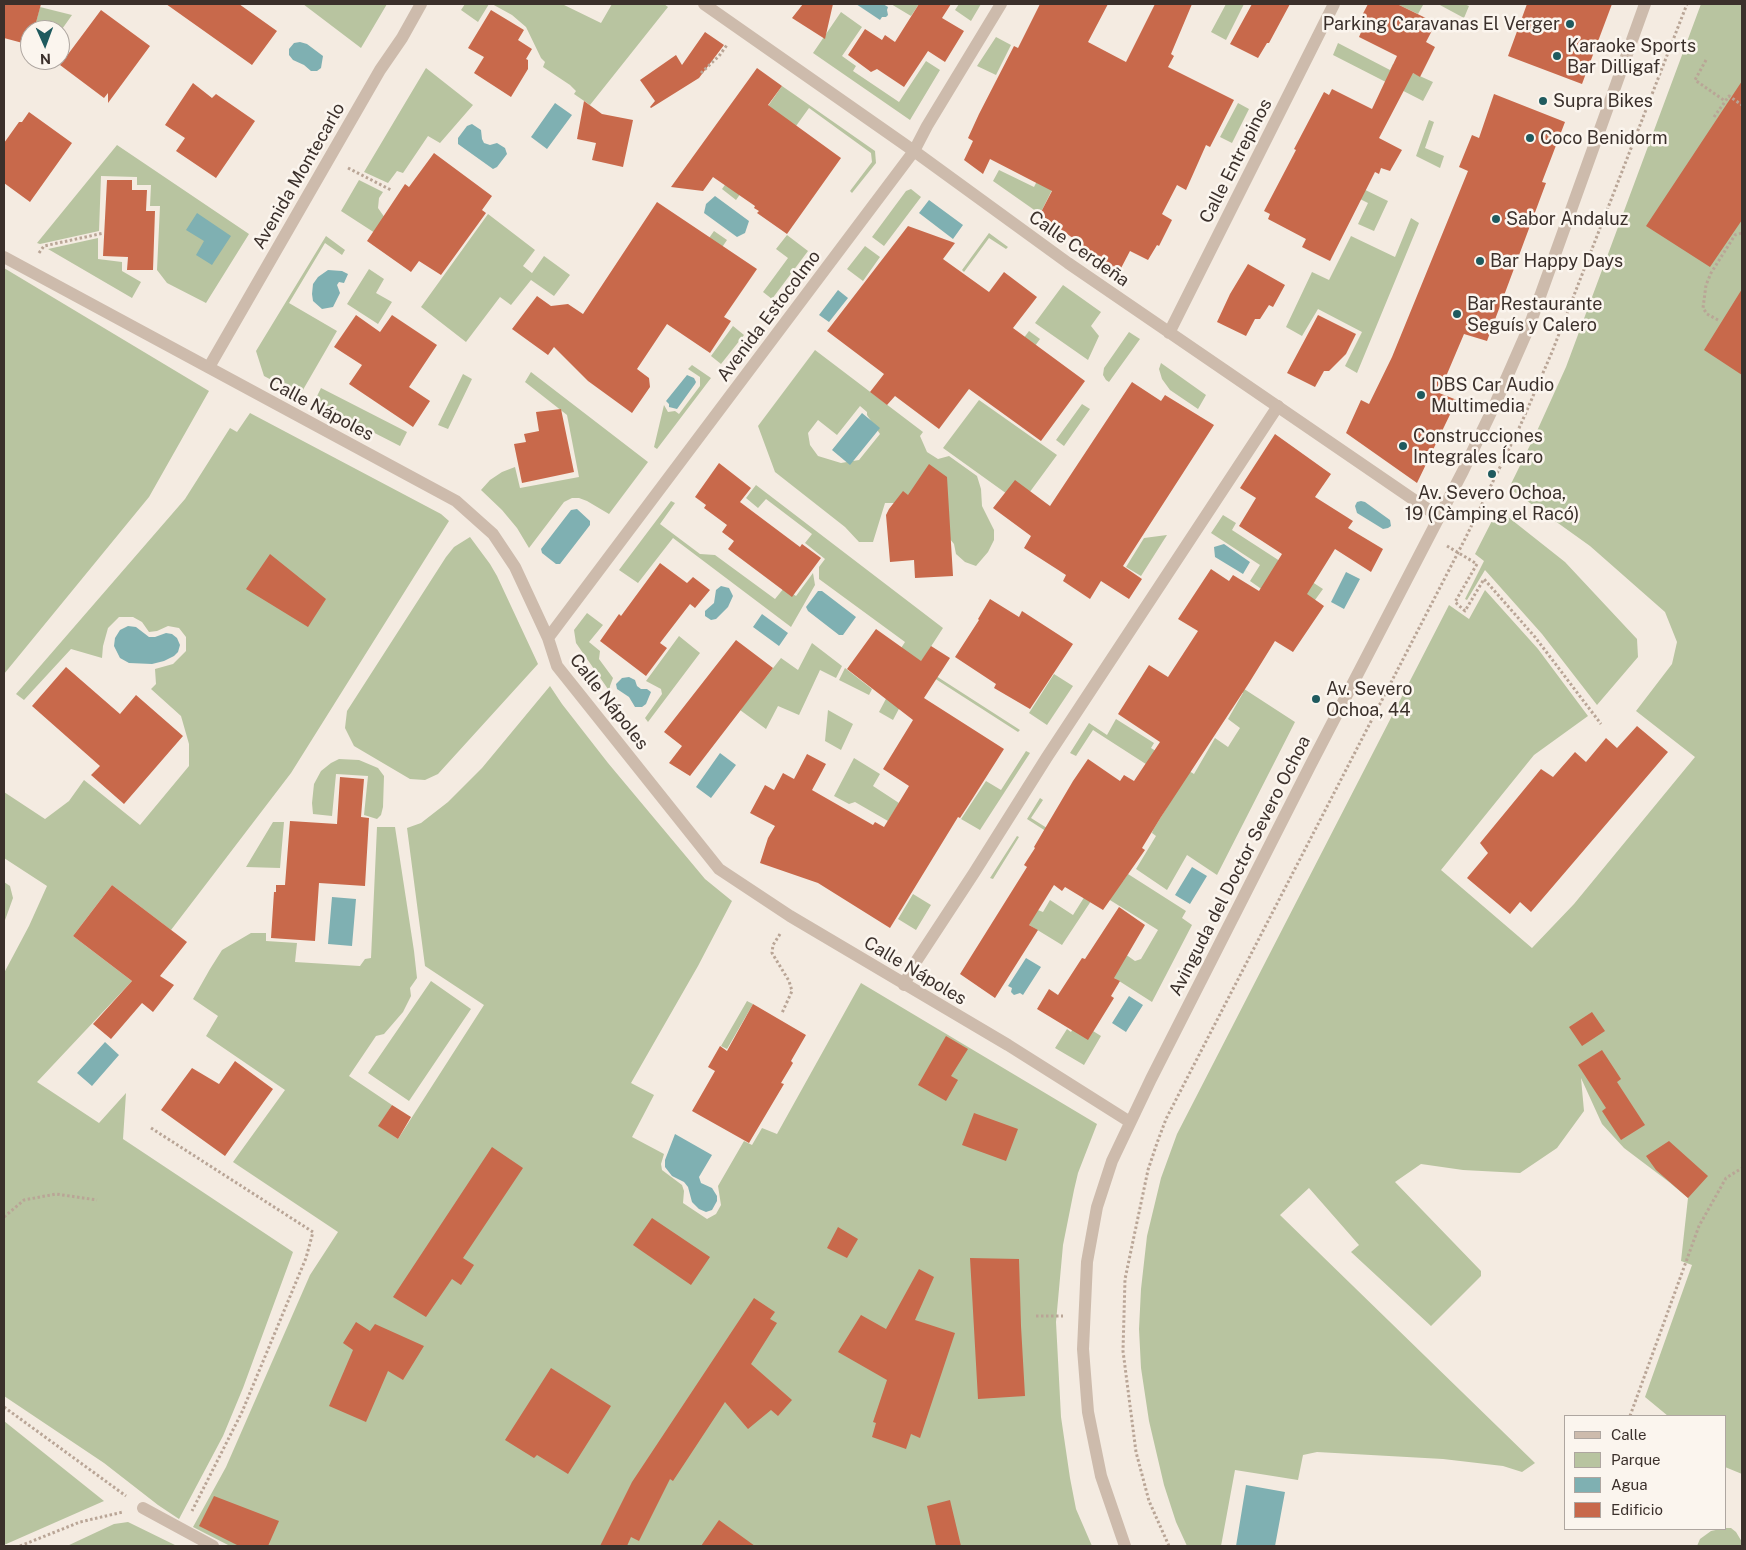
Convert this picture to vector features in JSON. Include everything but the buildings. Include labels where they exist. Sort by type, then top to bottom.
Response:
[{"type":"street","name":"Avenida Montecarlo","points":[[210,367],[380,70],[422,4]]},
{"type":"street","name":"Calle Cerdeña","points":[[704,4],[914,151],[1043,246],[1439,517]]},
{"type":"street","name":"Avenida Estocolmo","points":[[548,638],[914,151],[927,126],[1001,4]]},
{"type":"street","name":"Calle Entrepinos","points":[[1169,333],[1334,4]]},
{"type":"street","name":"Avinguda del Doctor Severo Ochoa","points":[[1125,1546],[1101,1476],[1088,1412],[1083,1349],[1087,1262],[1097,1207],[1112,1161],[1310,766],[1439,517],[1496,402],[1529,327],[1645,4]]},
{"type":"street","name":"Calle Nápoles","points":[[4,257],[456,501],[493,534],[510,558],[548,638],[557,666],[719,869],[790,916],[1008,1045],[1130,1122]]},
{"type":"street","points":[[904,984],[914,963],[974,873],[1047,757],[1278,406]]},
{"type":"street","points":[[143,1508],[213,1546]]},
{"type":"path","points":[[1169,1546],[1150,1501],[1136,1452],[1123,1352],[1125,1279],[1148,1170],[1166,1119],[1458,552],[1521,424],[1552,352],[1687,4]]},
{"type":"path","points":[[701,73],[720,56],[739,28]]},
{"type":"path","points":[[1706,60],[1696,80],[1725,101]]},
{"type":"path","points":[[1714,117],[1729,96],[1742,105]]},
{"type":"path","points":[[330,158],[391,190]]},
{"type":"path","points":[[1718,320],[1707,314],[1703,308],[1706,285],[1711,272],[1735,235],[1742,233]]},
{"type":"path","points":[[27,270],[44,246],[104,234]]},
{"type":"path","points":[[1429,536],[1477,564],[1456,602],[1465,611],[1484,578],[1535,637],[1601,724]]},
{"type":"path","points":[[782,1013],[792,991],[789,981],[772,953],[773,945],[790,916]]},
{"type":"path","points":[[151,1128],[313,1232],[306,1258],[242,1412],[182,1529]]},
{"type":"path","points":[[1630,1415],[1699,1226],[1726,1178],[1742,1168]]},
{"type":"path","points":[[4,1216],[24,1200],[56,1194],[97,1200]]},
{"type":"path","points":[[1036,1316],[1084,1315]]},
{"type":"path","points":[[4,1407],[143,1508]]},
{"type":"path","points":[[20,1546],[80,1522],[143,1508]]},
{"type":"green space","points":[[303,4],[387,4],[361,48]]},
{"type":"green space","points":[[465,4],[489,4],[478,22],[461,10]]},
{"type":"green space","points":[[492,4],[562,4],[601,23],[612,4],[664,4],[668,7],[590,105],[574,94],[576,91],[570,85],[543,67],[545,62],[541,58],[526,27],[512,15]]},
{"type":"green space","points":[[891,4],[919,4],[911,16]]},
{"type":"green space","points":[[959,4],[981,4],[971,21],[955,10]]},
{"type":"green space","points":[[1226,4],[1244,4],[1226,40],[1211,32]]},
{"type":"green space","points":[[1397,4],[1419,4],[1423,5],[1418,14]]},
{"type":"green space","points":[[1438,4],[1464,4],[1469,6],[1464,18]]},
{"type":"green space","points":[[1701,4],[1742,4],[1742,1474],[1726,1467],[1726,1415],[1667,1415],[1645,1397],[1692,1265],[1681,1261],[1688,1198],[1624,1148],[1602,1124],[1581,1078],[1584,1111],[1557,1148],[1520,1173],[1463,1170],[1421,1164],[1395,1182],[1481,1271],[1481,1276],[1431,1326],[1351,1252],[1359,1245],[1309,1188],[1280,1215],[1535,1463],[1522,1472],[1503,1466],[1443,1459],[1317,1452],[1303,1455],[1298,1480],[1235,1470],[1221,1546],[1187,1546],[1176,1522],[1164,1485],[1149,1421],[1141,1368],[1139,1329],[1141,1289],[1147,1236],[1161,1178],[1177,1134],[1449,605],[1469,619],[1485,590],[1538,649],[1588,716],[1534,755],[1441,870],[1532,948],[1574,904],[1695,757],[1636,711],[1672,664],[1677,642],[1665,612],[1590,546],[1509,488],[1566,367]]},
{"type":"green space","points":[[40,7],[72,15],[68,20],[37,20]]},
{"type":"green space","points":[[841,12],[862,27],[842,56],[856,66],[853,71],[899,102],[926,61],[940,70],[910,120],[813,53]]},
{"type":"green space","points":[[996,37],[1011,45],[996,75],[977,66]]},
{"type":"green space","points":[[1338,43],[1390,70],[1393,64],[1433,82],[1423,101],[1333,55]]},
{"type":"green space","points":[[426,68],[473,105],[440,143],[428,136],[403,173],[397,171],[388,183],[364,172]]},
{"type":"green space","points":[[782,86],[875,151],[876,163],[852,193],[850,191],[872,162],[871,153],[809,108],[796,126],[765,159],[736,200],[722,189],[734,172],[768,106]]},
{"type":"green space","points":[[1238,103],[1249,109],[1232,143],[1220,137]]},
{"type":"green space","points":[[1429,120],[1434,122],[1425,148],[1444,156],[1440,168],[1416,156]]},
{"type":"green space","points":[[117,145],[249,234],[206,303],[167,283],[157,270],[160,206],[150,206],[151,185],[137,185],[137,177],[101,176],[99,231],[40,244],[37,243]]},
{"type":"green space","points":[[1050,155],[1066,162],[1040,214],[993,181],[999,170],[1034,187]]},
{"type":"green space","points":[[359,180],[383,192],[379,198],[378,208],[385,218],[375,233],[341,211]]},
{"type":"green space","points":[[1353,184],[1388,201],[1374,231],[1358,224],[1368,203],[1348,193]]},
{"type":"green space","points":[[911,189],[921,197],[884,246],[872,237],[906,191]]},
{"type":"green space","points":[[488,214],[535,250],[523,266],[532,273],[544,256],[570,275],[554,296],[531,280],[511,305],[500,297],[466,342],[421,307]]},
{"type":"green space","points":[[1411,218],[1419,223],[1357,373],[1345,366],[1362,332],[1318,309],[1302,336],[1286,327],[1312,272],[1329,280],[1351,236],[1395,257]]},
{"type":"green space","points":[[714,231],[727,240],[703,275],[690,265]]},
{"type":"green space","points":[[989,233],[1008,247],[1006,249],[989,238],[964,272],[962,270]]},
{"type":"green space","points":[[787,235],[808,251],[772,299],[763,292],[788,258],[776,249]]},
{"type":"green space","points":[[326,236],[345,250],[342,255],[325,243],[289,303],[337,331],[300,395],[264,376],[256,351]]},
{"type":"green space","points":[[98,238],[98,259],[122,262],[122,271],[141,282],[132,298],[48,249]]},
{"type":"green space","points":[[865,246],[880,257],[863,281],[847,269]]},
{"type":"green space","points":[[4,268],[209,391],[149,497],[4,674]]},
{"type":"green space","points":[[369,269],[384,279],[376,293],[392,302],[378,324],[347,304]]},
{"type":"green space","points":[[1063,285],[1101,312],[1091,326],[1099,336],[1088,360],[1035,323]]},
{"type":"green space","points":[[733,326],[744,335],[721,364],[711,356]]},
{"type":"green space","points":[[1029,331],[1040,339],[1017,371],[1005,363]]},
{"type":"green space","points":[[1129,332],[1140,339],[1109,382],[1103,375],[1104,368]]},
{"type":"green space","points":[[815,350],[923,432],[920,436],[927,452],[938,459],[949,456],[977,476],[981,489],[982,506],[994,530],[994,540],[988,552],[976,566],[965,562],[956,554],[954,544],[941,528],[907,503],[885,503],[873,542],[859,542],[845,527],[775,472],[758,426]],"holes":[[[860,406],[867,412],[867,415],[880,434],[859,460],[841,463],[818,456],[810,445],[808,433],[818,420],[837,435]]]},
{"type":"green space","points":[[1161,363],[1206,395],[1198,409],[1170,390],[1162,379],[1159,369]]},
{"type":"green space","points":[[692,365],[711,378],[657,449],[654,447],[664,405],[668,412],[675,411],[679,414],[700,386],[700,377],[688,369]]},
{"type":"green space","points":[[531,372],[648,462],[609,514],[587,501],[572,498],[564,502],[529,548],[517,528],[481,490],[490,480],[502,472],[515,467],[520,488],[579,477],[567,415],[525,382]]},
{"type":"green space","points":[[463,374],[472,379],[448,429],[438,425]]},
{"type":"green space","points":[[321,388],[407,432],[400,446],[314,402]]},
{"type":"green space","points":[[979,400],[1057,455],[1021,504],[943,448]]},
{"type":"green space","points":[[1082,404],[1090,409],[1064,446],[1056,440]]},
{"type":"green space","points":[[250,413],[441,514],[449,521],[291,773],[171,930],[112,885],[73,936],[132,981],[37,1082],[99,1123],[126,1093],[123,1139],[293,1252],[243,1388],[223,1436],[179,1519],[104,1463],[4,1396],[4,973],[29,926],[47,886],[4,858],[4,792],[45,819],[69,801],[84,780],[140,825],[189,766],[189,744],[181,716],[151,689],[156,684],[155,669],[173,664],[186,651],[186,637],[179,628],[168,626],[149,632],[142,622],[133,617],[119,617],[108,628],[102,658],[71,649],[24,700],[16,694],[185,499],[230,428],[237,432]]},
{"type":"green space","points":[[756,485],[943,628],[919,665],[1020,730],[1018,732],[920,669],[893,720],[879,712],[897,678],[886,671],[905,642],[819,579],[819,567],[825,559],[805,543],[812,534],[766,499],[758,508],[746,498]]},
{"type":"green space","points":[[671,501],[675,503],[660,524],[700,554],[715,555],[775,599],[784,588],[796,596],[813,573],[815,585],[791,627],[673,538],[638,583],[619,570]]},
{"type":"green space","points":[[1498,509],[1565,562],[1637,639],[1638,657],[1597,705],[1542,634],[1485,570],[1467,600],[1465,599],[1484,561],[1475,554]]},
{"type":"green space","points":[[1223,515],[1236,523],[1232,530],[1323,589],[1315,600],[1287,607],[1250,581],[1260,565],[1211,533]]},
{"type":"green space","points":[[1167,535],[1141,576],[1126,567],[1144,538]]},
{"type":"green space","points":[[470,537],[497,576],[538,664],[438,774],[425,780],[410,779],[354,746],[345,728],[347,711],[446,557],[454,547]]},
{"type":"green space","points":[[587,613],[603,625],[589,642],[600,651],[599,659],[613,678],[610,692],[576,643],[574,630]]},
{"type":"green space","points":[[679,636],[700,653],[648,722],[645,718],[662,694],[661,689],[646,681]]},
{"type":"green space","points":[[812,643],[842,666],[836,678],[820,670],[799,715],[778,706],[766,729],[740,710],[781,658],[798,670]]},
{"type":"green space","points":[[1201,661],[1295,722],[1217,875],[1187,855],[1167,890],[1136,869],[1156,836],[1152,833],[1153,830],[1180,786],[1093,730],[1076,756],[1070,753],[1089,723],[1107,735],[1116,719],[1154,743],[1151,748],[1194,774],[1215,738],[1228,747],[1240,728],[1228,719],[1243,693],[1199,664]]},
{"type":"green space","points":[[845,668],[872,689],[869,695],[839,680]]},
{"type":"green space","points":[[1054,674],[1073,686],[1047,725],[1029,713]]},
{"type":"green space","points":[[550,686],[608,763],[705,879],[732,901],[698,966],[631,1083],[654,1095],[632,1137],[664,1154],[661,1164],[662,1170],[682,1185],[684,1191],[683,1203],[707,1219],[716,1214],[721,1205],[718,1186],[744,1141],[752,1145],[762,1128],[777,1134],[861,983],[1097,1124],[1078,1173],[1074,1190],[1063,1245],[1056,1322],[1061,1417],[1070,1478],[1076,1509],[1092,1546],[230,1546],[193,1527],[226,1467],[310,1275],[338,1232],[233,1162],[285,1090],[206,1036],[218,1016],[193,999],[222,950],[251,933],[266,933],[266,941],[297,943],[295,962],[360,966],[365,959],[371,958],[377,827],[395,827],[417,978],[410,988],[411,996],[403,1012],[384,1034],[376,1036],[349,1076],[392,1105],[379,1126],[398,1139],[484,1005],[425,966],[407,828],[421,823],[448,802],[482,768]]},
{"type":"green space","points":[[828,710],[853,724],[841,750],[825,741]]},
{"type":"green space","points":[[1026,751],[1030,753],[980,830],[961,819],[986,781],[1001,790]]},
{"type":"green space","points":[[854,758],[880,774],[873,786],[899,803],[888,821],[855,802],[849,804],[834,796]]},
{"type":"green space","points":[[339,759],[359,760],[378,768],[384,776],[383,807],[381,815],[377,819],[364,815],[368,776],[336,774],[332,816],[313,814],[314,784],[321,771]]},
{"type":"green space","points":[[1040,798],[1043,800],[1031,818],[1112,869],[1123,881],[1128,874],[1186,911],[1182,918],[1192,925],[1152,1002],[1105,972],[1125,954],[1135,961],[1141,959],[1158,930],[1097,892],[1062,945],[1026,923],[1035,909],[1043,912],[1050,900],[1073,915],[1090,888],[1080,853],[1027,819]]},
{"type":"green space","points":[[273,822],[284,822],[280,868],[246,867]]},
{"type":"green space","points":[[1017,836],[1019,837],[993,879],[990,878]]},
{"type":"green space","points":[[4,882],[10,886],[13,898],[4,923]]},
{"type":"green space","points":[[913,894],[931,905],[916,930],[898,919]]},
{"type":"green space","points":[[431,981],[471,1009],[409,1101],[368,1073]]},
{"type":"green space","points":[[747,1001],[753,1004],[727,1049],[721,1046]]},
{"type":"green space","points":[[1077,1021],[1101,1036],[1084,1065],[1055,1048],[1067,1029],[1071,1032]]},
{"type":"green space","points":[[4,1421],[104,1501],[4,1545]]},
{"type":"green space","points":[[128,1522],[177,1546],[67,1546],[114,1524]]},
{"type":"green space","points":[[1731,1528],[1736,1532],[1742,1542],[1742,1546],[1697,1546],[1700,1539],[1711,1531]]},
{"type":"water","points":[[856,4],[883,4],[888,7],[888,15],[880,20]]},
{"type":"water","points":[[294,43],[307,44],[323,56],[321,68],[317,71],[311,71],[293,60],[289,55],[289,49]]},
{"type":"water","points":[[555,103],[572,115],[547,149],[531,137]]},
{"type":"water","points":[[472,124],[481,130],[484,143],[490,145],[497,143],[505,148],[507,154],[497,167],[493,169],[458,144],[458,138],[467,126]]},
{"type":"water","points":[[715,196],[749,221],[745,233],[737,237],[704,213],[706,204]]},
{"type":"water","points":[[929,200],[963,225],[953,239],[919,213]]},
{"type":"water","points":[[197,213],[231,236],[212,265],[196,255],[204,241],[186,230]]},
{"type":"water","points":[[328,270],[342,271],[348,274],[344,283],[339,282],[337,285],[340,293],[333,307],[322,309],[313,301],[313,284],[318,277]]},
{"type":"water","points":[[838,290],[848,298],[829,322],[819,315]]},
{"type":"water","points":[[687,375],[694,378],[695,384],[677,409],[669,407],[666,401]]},
{"type":"water","points":[[862,413],[880,428],[850,465],[832,450]]},
{"type":"water","points":[[1361,501],[1390,520],[1391,526],[1383,529],[1357,513],[1355,506],[1357,502]]},
{"type":"water","points":[[577,509],[590,521],[590,525],[560,564],[556,564],[542,553],[541,549],[571,510]]},
{"type":"water","points":[[1224,544],[1250,562],[1243,574],[1215,557],[1214,547]]},
{"type":"water","points":[[1346,572],[1360,579],[1344,609],[1331,602]]},
{"type":"water","points":[[721,586],[729,588],[733,596],[728,607],[716,619],[711,620],[705,616],[705,611],[714,603],[716,590]]},
{"type":"water","points":[[818,591],[822,591],[856,617],[843,635],[839,635],[808,611],[806,607]]},
{"type":"water","points":[[762,614],[788,633],[779,646],[753,627]]},
{"type":"water","points":[[128,626],[136,627],[149,637],[166,633],[172,634],[177,638],[180,645],[178,652],[164,661],[152,664],[129,663],[120,658],[114,646],[115,638],[120,630]]},
{"type":"water","points":[[629,677],[635,680],[637,686],[641,689],[647,689],[651,692],[646,704],[642,707],[635,707],[629,697],[617,689],[616,684],[622,678]]},
{"type":"water","points":[[720,753],[736,765],[711,798],[696,787]]},
{"type":"water","points":[[1192,867],[1207,876],[1190,904],[1175,895]]},
{"type":"water","points":[[332,897],[356,899],[352,946],[328,944]]},
{"type":"water","points":[[1026,958],[1041,967],[1023,995],[1020,993],[1014,995],[1011,992],[1012,988],[1008,986]]},
{"type":"water","points":[[1129,996],[1143,1005],[1126,1032],[1112,1023]]},
{"type":"water","points":[[105,1042],[119,1055],[92,1086],[77,1073]]},
{"type":"water","points":[[675,1134],[712,1155],[699,1177],[701,1183],[712,1188],[717,1196],[717,1201],[712,1210],[706,1212],[699,1209],[692,1202],[688,1187],[684,1182],[672,1176],[665,1167],[665,1160]]},
{"type":"water","points":[[1246,1485],[1285,1492],[1275,1546],[1236,1546]]},
{"type":"place","name":"Parking Caravanas El Verger","points":[[1570,24]]},
{"type":"place","name":"Karaoke Sports Bar Dilligaf","points":[[1557,56]]},
{"type":"place","name":"Supra Bikes","points":[[1543,101]]},
{"type":"place","name":"Coco Benidorm","points":[[1530,138]]},
{"type":"place","name":"Sabor Andaluz","points":[[1496,219]]},
{"type":"place","name":"Bar Happy Days","points":[[1480,261]]},
{"type":"place","name":"Bar Restaurante Seguís y Calero","points":[[1457,314]]},
{"type":"place","name":"DBS Car Audio Multimedia","points":[[1421,395]]},
{"type":"place","name":"Construcciones Integrales Ícaro","points":[[1403,446]]},
{"type":"place","name":"Av. Severo Ochoa, 19 (Càmping el Racó)","points":[[1492,474]]},
{"type":"place","name":"Av. Severo Ochoa, 44","points":[[1316,699]]}]
